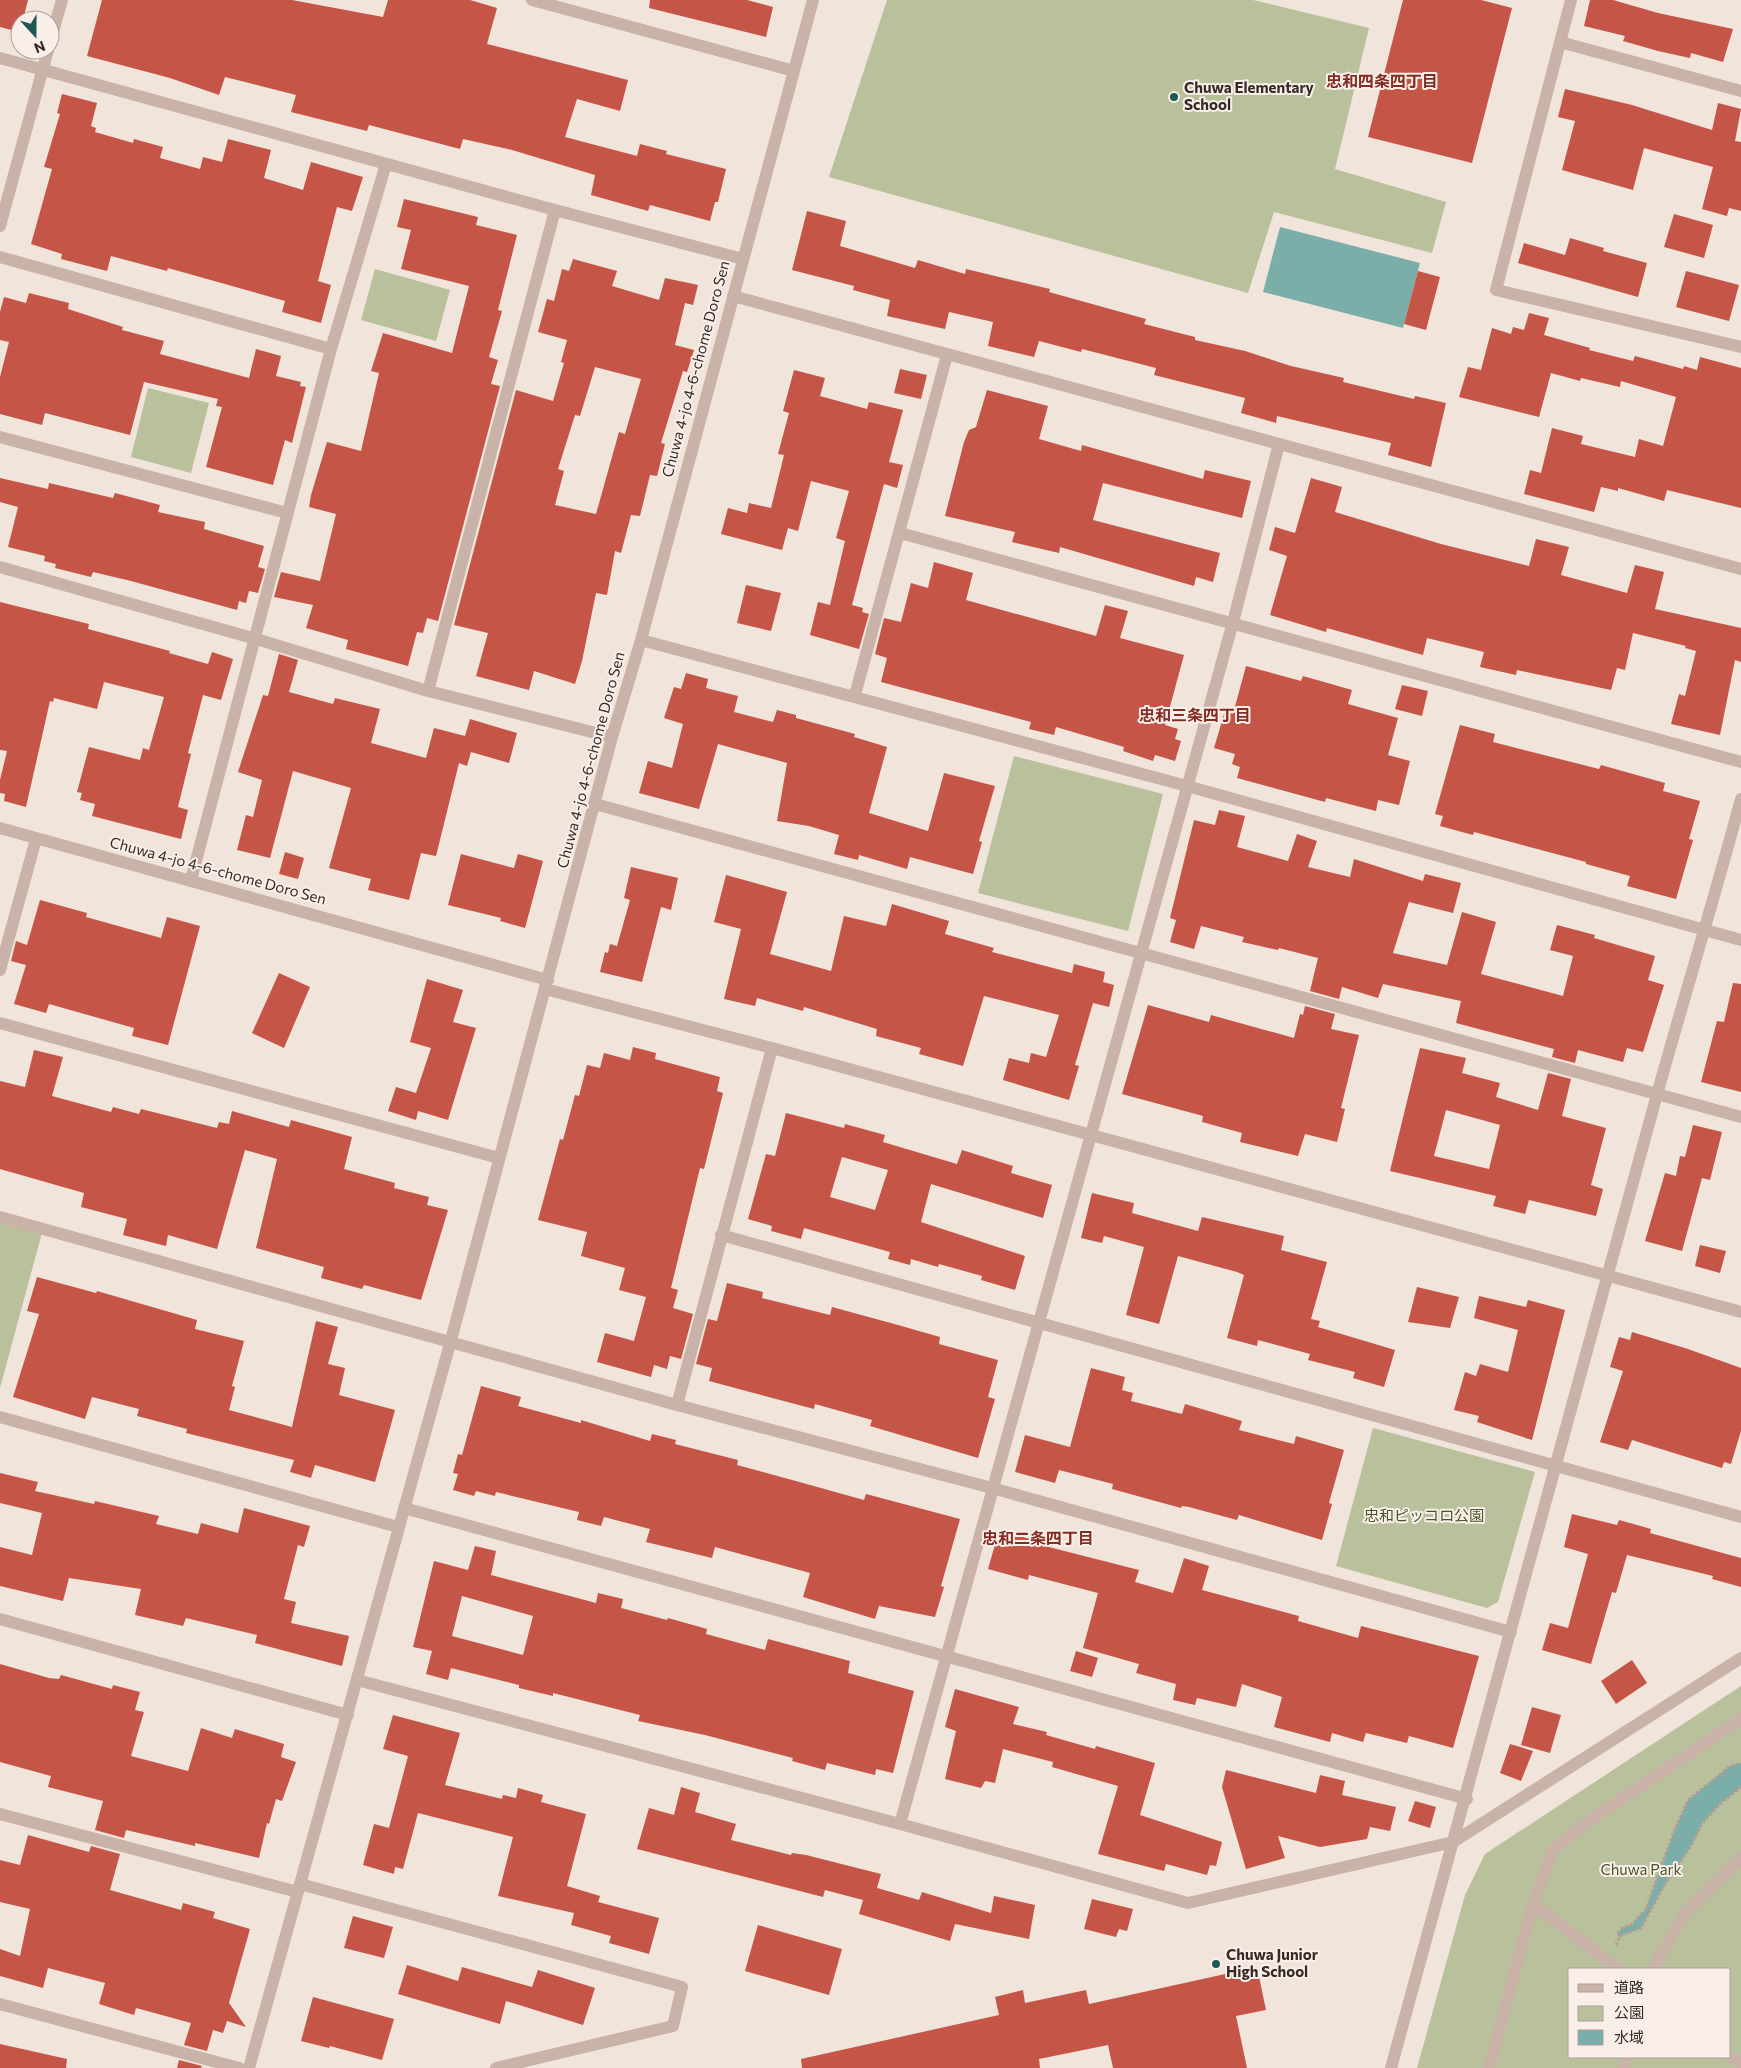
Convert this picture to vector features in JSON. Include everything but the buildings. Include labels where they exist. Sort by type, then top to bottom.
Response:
[{"type":"street","points":[[532,0],[794,71]]},
{"type":"street","name":"Chuwa 4-jo 4-6-chome Doro Sen","points":[[0,828],[191,880],[547,985],[612,737],[813,0]]},
{"type":"street","points":[[1571,0],[1496,290],[1741,346]]},
{"type":"street","points":[[1560,42],[1741,91]]},
{"type":"street","points":[[0,58],[555,210],[743,259]]},
{"type":"street","points":[[0,226],[45,60]]},
{"type":"street","points":[[191,880],[331,349],[386,164]]},
{"type":"street","points":[[428,691],[555,210]]},
{"type":"street","points":[[0,257],[331,349]]},
{"type":"street","points":[[733,296],[1741,569]]},
{"type":"street","points":[[855,696],[947,355]]},
{"type":"street","points":[[0,437],[287,513]]},
{"type":"street","points":[[900,1824],[1140,952],[1233,622],[1279,444]]},
{"type":"street","points":[[900,532],[1741,762]]},
{"type":"street","points":[[0,567],[256,639],[428,691],[612,737]]},
{"type":"street","points":[[640,640],[1186,786],[1741,940]]},
{"type":"street","points":[[1391,2068],[1558,1464],[1657,1095],[1706,930],[1741,799]]},
{"type":"street","points":[[595,804],[1741,1117]]},
{"type":"street","points":[[0,970],[36,838]]},
{"type":"street","points":[[249,2068],[451,1340],[547,985],[1741,1312]]},
{"type":"street","points":[[0,1023],[499,1158]]},
{"type":"street","points":[[677,1405],[772,1048]]},
{"type":"street","points":[[0,1217],[451,1340],[677,1405],[992,1488],[1511,1632]]},
{"type":"street","points":[[721,1234],[1038,1324],[1558,1464],[1741,1517]]},
{"type":"street","points":[[0,1417],[398,1526]]},
{"type":"street","points":[[404,1508],[1466,1799]]},
{"type":"street","points":[[0,1619],[348,1714]]},
{"type":"street","points":[[357,1680],[900,1824],[1188,1903],[1453,1842],[1741,1658]]},
{"type":"street","points":[[1489,2068],[1533,1904],[1553,1850],[1586,1822],[1741,1719]]},
{"type":"street","points":[[0,1814],[299,1888],[682,1988],[673,2026],[496,2068]]},
{"type":"street","points":[[1653,1968],[1686,1912],[1741,1858]]},
{"type":"street","points":[[1533,1904],[1617,1968]]},
{"type":"street","points":[[0,2004],[239,2068]]},
{"type":"path","points":[[1741,1763],[1730,1766],[1688,1800],[1674,1831],[1646,1909],[1632,1924],[1622,1928],[1617,1934],[1620,1936],[1630,1934],[1641,1928],[1665,1884],[1691,1846],[1702,1824],[1719,1805],[1741,1787]]},
{"type":"green space","name":"Chuwa Elementary School","points":[[887,0],[1253,0],[1369,28],[1335,169],[1446,202],[1432,253],[1274,212],[1248,293],[829,177]]},
{"type":"green space","points":[[375,269],[450,290],[436,341],[361,320]]},
{"type":"green space","points":[[148,388],[209,403],[191,473],[131,457]]},
{"type":"green space","points":[[1014,756],[1163,794],[1128,931],[978,893]]},
{"type":"green space","points":[[0,1217],[43,1229],[0,1388]]},
{"type":"green space","name":"忠和ピッコロ公園","points":[[1373,1428],[1535,1472],[1498,1602],[1487,1608],[1336,1566]]},
{"type":"green space","name":"Chuwa Park","points":[[1741,1686],[1741,2068],[1417,2068],[1465,1895],[1485,1854]]},
{"type":"water","points":[[1280,227],[1420,263],[1403,328],[1263,292]]},
{"type":"water","points":[[1741,1763],[1741,1787],[1719,1805],[1702,1824],[1691,1846],[1665,1884],[1641,1928],[1620,1936],[1617,1934],[1622,1928],[1632,1924],[1646,1909],[1674,1831],[1688,1800],[1730,1766]]},
{"type":"place","name":"Chuwa Elementary School","points":[[1174,97]]},
{"type":"place","name":"Chuwa Junior High School","points":[[1216,1964]]},
{"type":"district","name":"忠和四条四丁目","points":[[1382,81]]},
{"type":"district","name":"忠和三条四丁目","points":[[1195,715]]},
{"type":"district","name":"忠和二条四丁目","points":[[1038,1538]]}]
